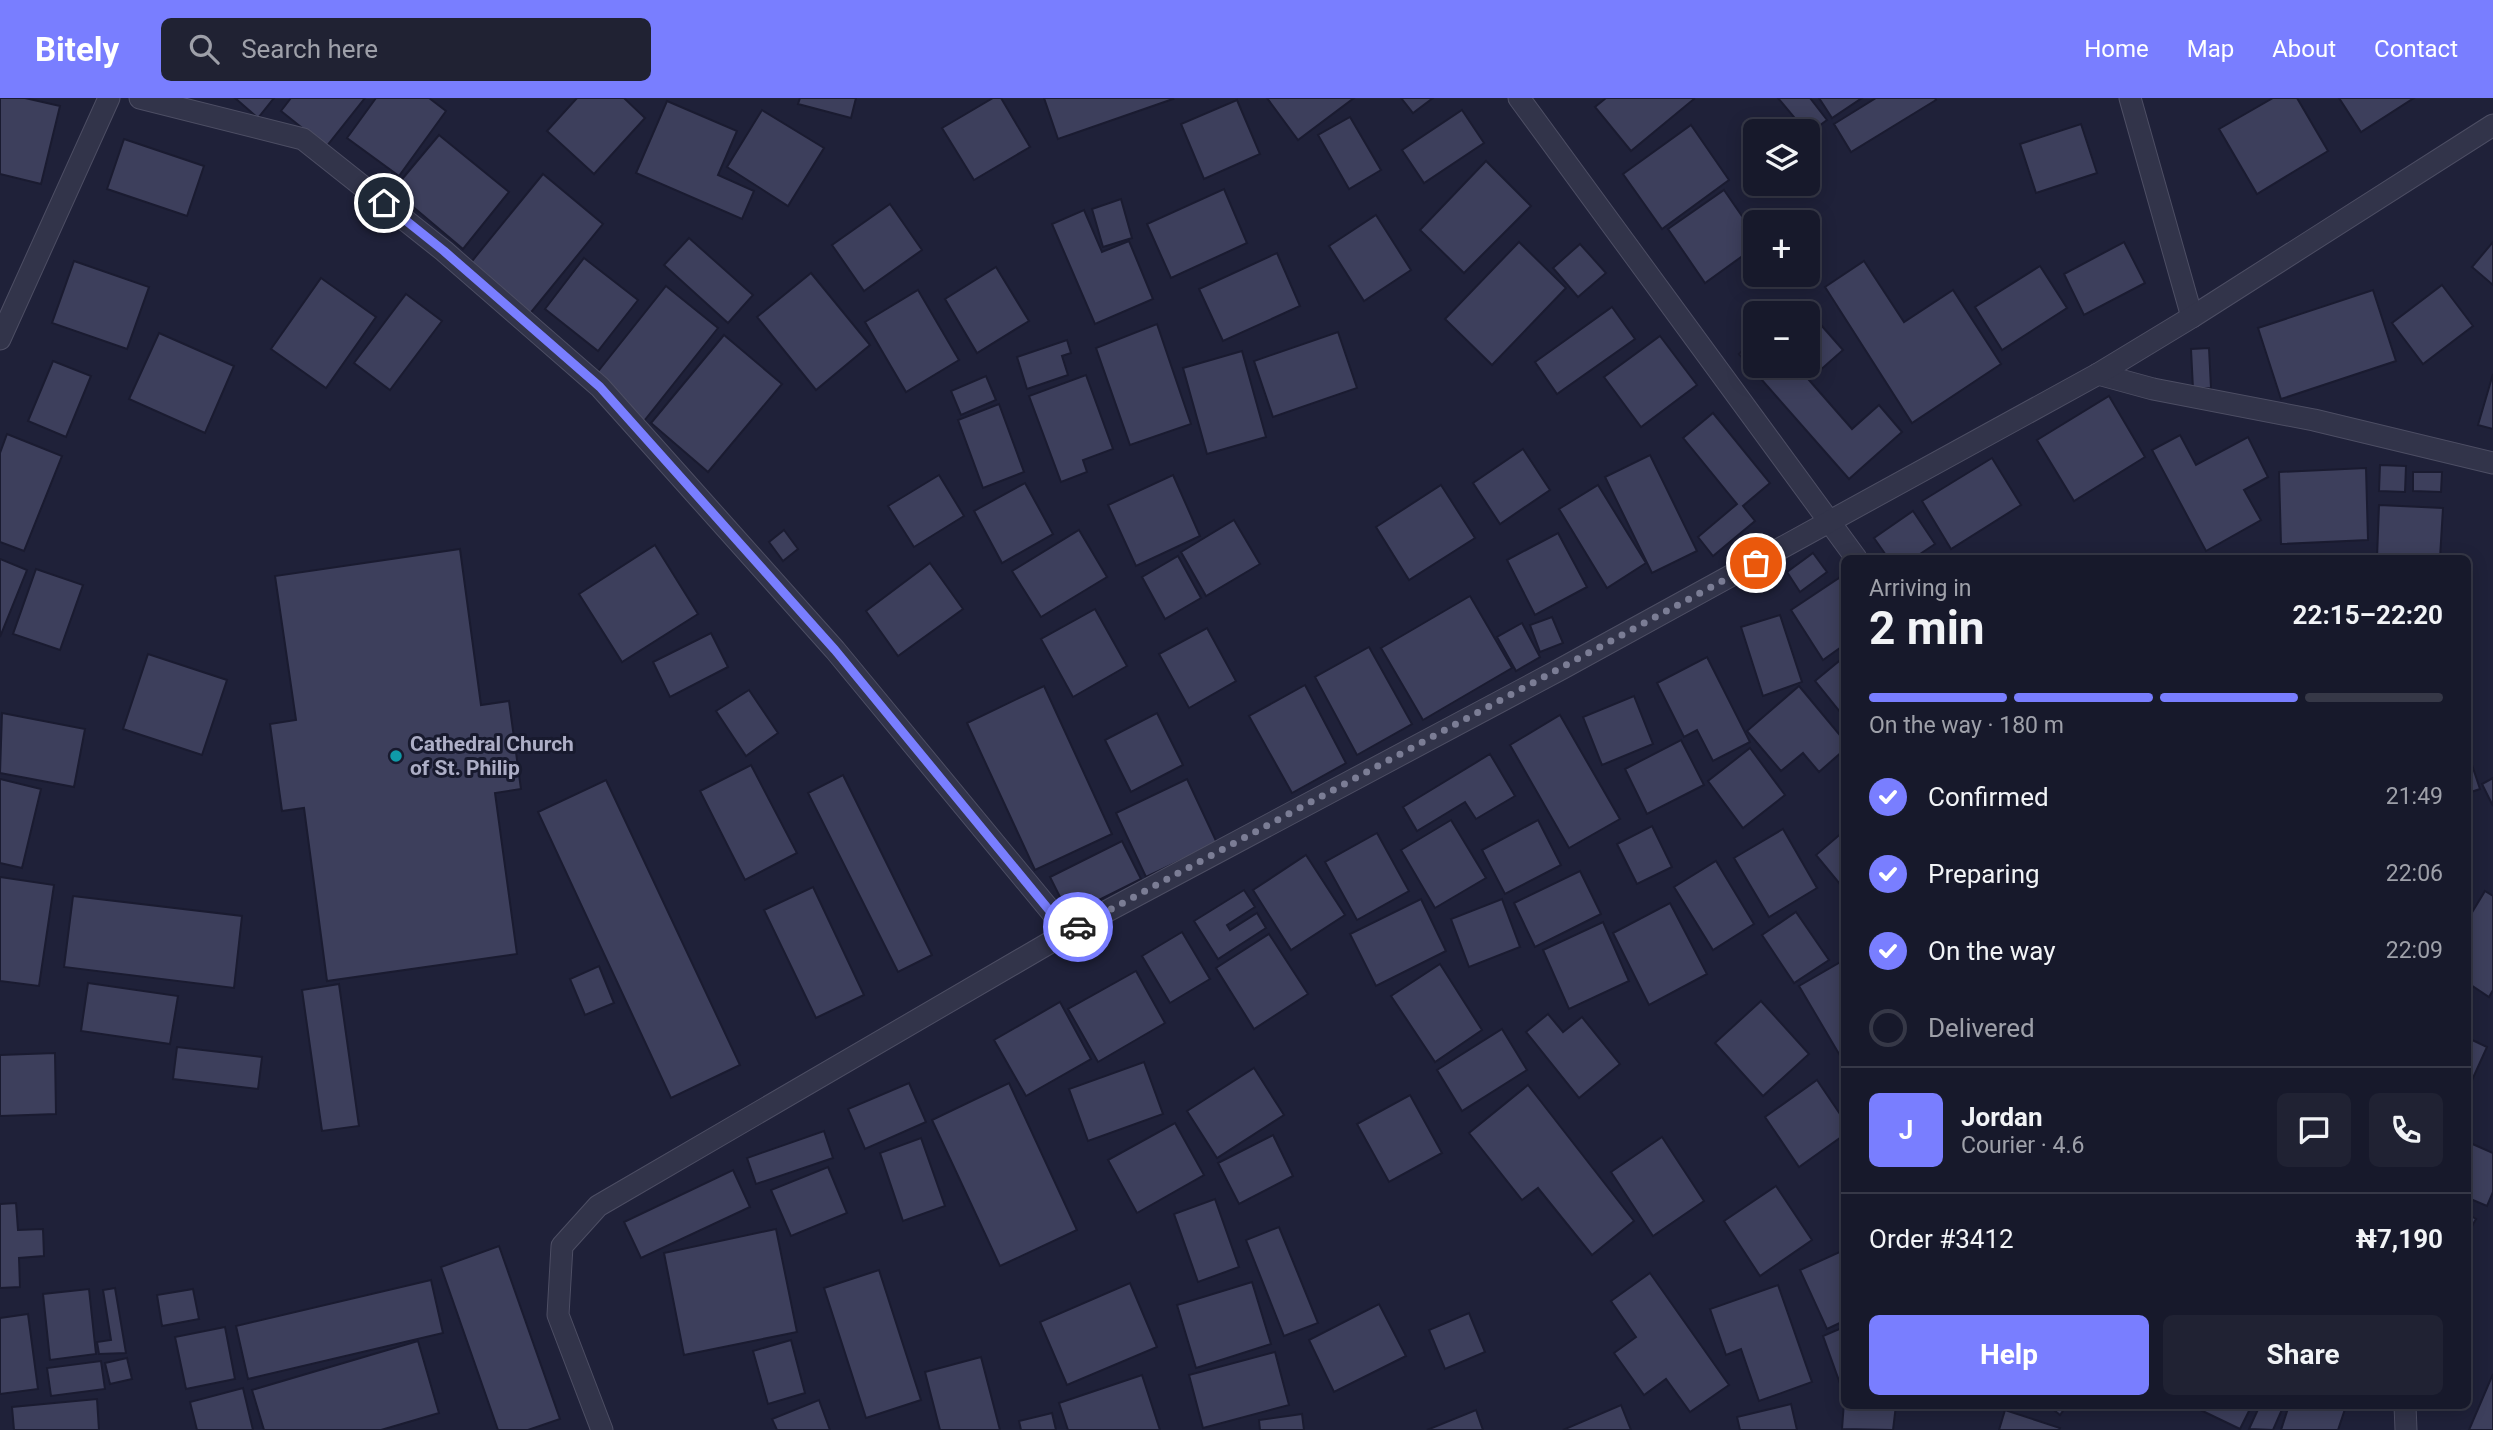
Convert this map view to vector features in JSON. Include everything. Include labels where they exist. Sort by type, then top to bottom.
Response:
[{"type":"street","points":[[0,340],[109,98]]},
{"type":"street","points":[[140,98],[303,139],[444,251],[600,387],[835,650],[1068,933]]},
{"type":"street","points":[[1519,98],[1854,555]]},
{"type":"street","points":[[2130,98],[2192,317]]},
{"type":"street","points":[[601,1430],[558,1315],[562,1246],[598,1206],[1068,933],[1829,523],[2098,374],[2493,125]]},
{"type":"street","points":[[2098,374],[2153,389],[2314,420],[2493,463]]},
{"type":"street","points":[[2406,1409],[2406,1430]]},
{"type":"building","points":[[0,98],[25,98],[60,106],[41,184],[0,174]]},
{"type":"building","points":[[235,98],[274,98],[258,118]]},
{"type":"building","points":[[291,98],[365,98],[326,147],[281,111]]},
{"type":"building","points":[[376,98],[429,98],[446,111],[399,176],[347,138]]},
{"type":"building","points":[[577,98],[624,98],[645,118],[594,174],[547,131]]},
{"type":"building","points":[[800,98],[856,98],[851,118],[798,104]]},
{"type":"building","points":[[993,98],[1001,98],[1030,147],[974,180],[942,128]]},
{"type":"building","points":[[1044,98],[1172,98],[1173,99],[1058,139]]},
{"type":"building","points":[[1267,98],[1354,98],[1298,140]]},
{"type":"building","points":[[1401,98],[1433,98],[1413,113]]},
{"type":"building","points":[[1606,98],[1694,99],[1631,151],[1595,107]]},
{"type":"building","points":[[1778,98],[1810,98],[1827,120],[1820,125],[1820,119],[1796,119]]},
{"type":"building","points":[[1819,98],[1862,98],[1832,118]]},
{"type":"building","points":[[1876,98],[1936,100],[1851,152],[1834,124]]},
{"type":"building","points":[[2273,98],[2297,98],[2328,151],[2257,194],[2219,129]]},
{"type":"building","points":[[2339,98],[2414,98],[2361,132]]},
{"type":"building","points":[[1237,100],[1260,154],[1204,179],[1181,124]]},
{"type":"building","points":[[667,101],[737,131],[718,175],[754,191],[742,219],[636,173]]},
{"type":"building","points":[[762,110],[824,148],[788,206],[727,167]]},
{"type":"building","points":[[1462,110],[1484,143],[1424,183],[1402,150]]},
{"type":"building","points":[[1350,117],[1381,170],[1349,189],[1318,135]]},
{"type":"building","points":[[2081,124],[2097,173],[2036,193],[2020,144]]},
{"type":"building","points":[[1691,125],[1729,180],[1662,229],[1623,174]]},
{"type":"building","points":[[439,135],[509,192],[463,249],[393,190]]},
{"type":"building","points":[[124,139],[204,166],[187,216],[107,189]]},
{"type":"building","points":[[1486,161],[1531,206],[1464,273],[1420,230]]},
{"type":"building","points":[[543,174],[603,224],[528,316],[468,266]]},
{"type":"building","points":[[1224,189],[1247,243],[1171,278],[1147,224]]},
{"type":"building","points":[[1724,190],[1743,218],[1743,256],[1705,283],[1668,229]]},
{"type":"building","points":[[1121,199],[1132,238],[1103,247],[1092,209]]},
{"type":"building","points":[[890,204],[922,250],[864,291],[832,245]]},
{"type":"building","points":[[1084,210],[1102,252],[1129,241],[1153,299],[1095,324],[1052,224]]},
{"type":"building","points":[[1376,215],[1411,270],[1364,301],[1329,246]]},
{"type":"building","points":[[689,238],[753,295],[728,323],[664,265]]},
{"type":"building","points":[[1519,242],[1566,288],[1492,365],[1445,319]]},
{"type":"building","points":[[2124,242],[2145,283],[2084,315],[2064,274]]},
{"type":"building","points":[[2493,242],[2493,285],[2472,267]]},
{"type":"building","points":[[1580,244],[1606,273],[1578,297],[1553,268]]},
{"type":"building","points":[[1277,253],[1300,306],[1223,341],[1199,289]]},
{"type":"building","points":[[584,258],[638,300],[598,351],[545,309]]},
{"type":"building","points":[[74,261],[149,287],[127,349],[52,323]]},
{"type":"building","points":[[1864,261],[1904,322],[1953,290],[2001,364],[1912,423],[1825,287]]},
{"type":"building","points":[[2040,266],[2067,308],[2002,350],[1975,307]]},
{"type":"building","points":[[996,267],[1029,321],[977,353],[945,299]]},
{"type":"building","points":[[811,273],[870,345],[816,390],[757,317]]},
{"type":"building","points":[[321,278],[376,317],[326,388],[271,349]]},
{"type":"building","points":[[2442,285],[2473,326],[2423,364],[2392,323]]},
{"type":"building","points":[[666,286],[718,328],[644,421],[592,379]]},
{"type":"building","points":[[918,290],[959,360],[906,392],[865,322]]},
{"type":"building","points":[[2373,290],[2396,361],[2281,399],[2258,328]]},
{"type":"building","points":[[406,294],[442,321],[390,390],[354,363]]},
{"type":"building","points":[[1612,307],[1635,339],[1557,394],[1535,362]]},
{"type":"building","points":[[1157,324],[1191,424],[1130,445],[1096,348]]},
{"type":"building","points":[[1820,324],[1843,350],[1820,370]]},
{"type":"building","points":[[1338,332],[1357,388],[1273,417],[1254,361]]},
{"type":"building","points":[[159,333],[234,366],[205,433],[129,399]]},
{"type":"building","points":[[724,335],[782,384],[708,472],[651,423]]},
{"type":"building","points":[[1660,336],[1697,385],[1641,427],[1604,377]]},
{"type":"building","points":[[1067,340],[1071,353],[1062,356],[1068,375],[1027,389],[1017,357]]},
{"type":"building","points":[[2209,348],[2211,388],[2193,389],[2191,349]]},
{"type":"building","points":[[1242,351],[1266,437],[1207,454],[1183,368]]},
{"type":"building","points":[[53,361],[91,376],[66,437],[28,421]]},
{"type":"building","points":[[2493,374],[2493,429],[2478,425]]},
{"type":"building","points":[[1086,375],[1113,449],[1083,460],[1087,472],[1061,482],[1029,396]]},
{"type":"building","points":[[986,376],[996,400],[961,415],[951,391]]},
{"type":"building","points":[[1760,378],[1811,378],[1809,380],[1852,429],[1879,405],[1902,432],[1849,479]]},
{"type":"building","points":[[2109,396],[2145,457],[2074,501],[2037,440]]},
{"type":"building","points":[[999,404],[1024,472],[983,488],[958,420]]},
{"type":"building","points":[[1713,413],[1770,483],[1743,506],[1755,521],[1713,556],[1698,537],[1737,504],[1683,438]]},
{"type":"building","points":[[7,434],[62,456],[24,551],[0,542],[0,453]]},
{"type":"building","points":[[2180,435],[2196,465],[2248,437],[2268,477],[2244,490],[2261,520],[2206,551],[2152,450]]},
{"type":"building","points":[[1523,449],[1550,490],[1500,524],[1473,483]]},
{"type":"building","points":[[1650,455],[1697,551],[1652,573],[1605,477]]},
{"type":"building","points":[[1992,458],[2021,505],[1951,549],[1922,501]]},
{"type":"building","points":[[2380,465],[2406,466],[2405,492],[2379,491]]},
{"type":"building","points":[[2366,468],[2368,540],[2281,544],[2279,472]]},
{"type":"building","points":[[2413,472],[2442,472],[2441,492],[2413,491]]},
{"type":"building","points":[[939,475],[964,516],[914,547],[888,506]]},
{"type":"building","points":[[1173,475],[1200,536],[1136,566],[1108,505]]},
{"type":"building","points":[[1025,483],[1053,534],[1002,563],[974,511]]},
{"type":"building","points":[[1441,485],[1475,538],[1409,580],[1376,527]]},
{"type":"building","points":[[1598,485],[1646,563],[1607,588],[1559,509]]},
{"type":"building","points":[[2379,505],[2443,508],[2440,555],[2377,555]]},
{"type":"building","points":[[1913,511],[1935,544],[1918,555],[1886,555],[1874,538]]},
{"type":"building","points":[[1234,520],[1260,564],[1206,596],[1181,552]]},
{"type":"building","points":[[784,530],[798,549],[783,561],[769,542]]},
{"type":"building","points":[[1079,530],[1107,577],[1041,617],[1012,571]]},
{"type":"building","points":[[1558,533],[1587,587],[1535,615],[1507,560]]},
{"type":"building","points":[[655,545],[698,614],[622,662],[579,594]]},
{"type":"building","name":"Cathedral Church of St. Philip","points":[[460,549],[481,705],[509,701],[521,789],[495,793],[517,954],[327,981],[304,808],[282,811],[270,724],[296,720],[275,576]]},
{"type":"building","points":[[1813,553],[1827,572],[1800,592],[1787,572]]},
{"type":"building","points":[[1178,556],[1201,598],[1165,619],[1142,577]]},
{"type":"building","points":[[0,559],[27,570],[0,637]]},
{"type":"building","points":[[930,563],[963,609],[898,656],[866,611]]},
{"type":"building","points":[[36,569],[83,585],[60,650],[13,634]]},
{"type":"building","points":[[1839,578],[1841,647],[1823,660],[1791,610]]},
{"type":"building","points":[[1470,596],[1512,668],[1423,720],[1381,648]]},
{"type":"building","points":[[1095,609],[1127,666],[1073,697],[1041,639]]},
{"type":"building","points":[[1780,615],[1802,682],[1763,696],[1741,627]]},
{"type":"building","points":[[1552,617],[1563,643],[1540,652],[1530,625]]},
{"type":"building","points":[[1522,623],[1540,657],[1516,671],[1497,637]]},
{"type":"building","points":[[1207,628],[1236,681],[1189,708],[1159,654]]},
{"type":"building","points":[[711,633],[728,667],[670,697],[653,662]]},
{"type":"building","points":[[1369,647],[1412,724],[1357,755],[1315,677]]},
{"type":"building","points":[[148,654],[227,680],[202,755],[123,729]]},
{"type":"building","points":[[1707,657],[1750,742],[1713,761],[1697,730],[1684,737],[1657,683]]},
{"type":"building","points":[[1841,659],[1841,713],[1815,681]]},
{"type":"building","points":[[1305,685],[1346,763],[1292,793],[1249,716]]},
{"type":"building","points":[[1044,686],[1112,834],[1035,870],[967,723]]},
{"type":"building","points":[[1799,686],[1841,736],[1841,753],[1819,772],[1803,753],[1781,771],[1747,731]]},
{"type":"building","points":[[749,690],[778,733],[746,756],[716,711]]},
{"type":"building","points":[[1634,696],[1653,744],[1602,765],[1583,717]]},
{"type":"building","points":[[2,713],[85,729],[74,787],[0,773]]},
{"type":"building","points":[[1157,713],[1183,765],[1131,792],[1105,740]]},
{"type":"building","points":[[1560,715],[1620,819],[1569,848],[1510,745]]},
{"type":"building","points":[[1681,740],[1704,785],[1647,814],[1625,769]]},
{"type":"building","points":[[1750,748],[1785,795],[1743,828],[1708,781]]},
{"type":"building","points":[[1490,754],[1515,796],[1476,819],[1465,802],[1417,831],[1403,807]]},
{"type":"building","points":[[2471,762],[2480,789],[2471,792]]},
{"type":"building","points":[[751,765],[797,853],[745,880],[700,791]]},
{"type":"building","points":[[843,775],[932,955],[898,972],[808,793]]},
{"type":"building","points":[[2493,778],[2493,806],[2482,784]]},
{"type":"building","points":[[0,779],[41,789],[22,868],[0,863]]},
{"type":"building","points":[[1187,779],[1217,843],[1146,877],[1116,813]]},
{"type":"building","points":[[606,780],[740,1065],[671,1098],[538,812]]},
{"type":"building","points":[[1451,820],[1486,878],[1435,908],[1401,850]]},
{"type":"building","points":[[1538,820],[1561,865],[1505,894],[1482,850]]},
{"type":"building","points":[[1652,826],[1672,867],[1637,884],[1617,844]]},
{"type":"building","points":[[1783,829],[1817,888],[1769,917],[1734,858]]},
{"type":"building","points":[[1377,833],[1409,891],[1357,920],[1325,862]]},
{"type":"building","points":[[1841,834],[1841,885],[1816,855]]},
{"type":"building","points":[[1122,841],[1141,879],[1069,915],[1050,877]]},
{"type":"building","points":[[1306,855],[1345,915],[1291,950],[1253,890]]},
{"type":"building","points":[[1716,861],[1754,924],[1713,950],[1674,887]]},
{"type":"building","points":[[1580,871],[1601,914],[1535,947],[1514,903]]},
{"type":"building","points":[[0,877],[54,885],[39,986],[0,981]]},
{"type":"building","points":[[813,887],[864,995],[816,1018],[764,910]]},
{"type":"building","points":[[1244,890],[1255,907],[1227,925],[1230,930],[1257,913],[1266,928],[1218,959],[1194,921]]},
{"type":"building","points":[[2485,891],[2493,896],[2493,990],[2489,997],[2471,985],[2471,914]]},
{"type":"building","points":[[73,896],[242,916],[234,988],[64,967]]},
{"type":"building","points":[[1421,899],[1446,951],[1376,986],[1350,934]]},
{"type":"building","points":[[1502,899],[1520,947],[1469,967],[1451,919]]},
{"type":"building","points":[[1670,903],[1707,974],[1649,1005],[1613,933]]},
{"type":"building","points":[[1796,912],[1829,960],[1794,983],[1762,935]]},
{"type":"building","points":[[1603,922],[1629,981],[1569,1009],[1543,950]]},
{"type":"building","points":[[1182,932],[1210,979],[1170,1003],[1142,956]]},
{"type":"building","points":[[1269,934],[1308,994],[1254,1029],[1216,968]]},
{"type":"building","points":[[1841,962],[1841,1057],[1799,986]]},
{"type":"building","points":[[1440,964],[1482,1030],[1435,1062],[1391,996]]},
{"type":"building","points":[[599,966],[614,1003],[585,1015],[570,979]]},
{"type":"building","points":[[1136,971],[1165,1023],[1098,1062],[1068,1009]]},
{"type":"building","points":[[88,983],[178,996],[170,1044],[81,1031]]},
{"type":"building","points":[[339,984],[359,1126],[322,1131],[302,990]]},
{"type":"building","points":[[1761,1001],[1809,1054],[1763,1096],[1715,1043]]},
{"type":"building","points":[[1060,1002],[1091,1059],[1026,1096],[994,1040]]},
{"type":"building","points":[[1548,1014],[1563,1032],[1582,1017],[1620,1064],[1579,1098],[1526,1032]]},
{"type":"building","points":[[1502,1029],[1527,1070],[1462,1111],[1437,1070]]},
{"type":"building","points":[[2471,1039],[2487,1047],[2471,1082]]},
{"type":"building","points":[[177,1047],[262,1057],[258,1089],[173,1079]]},
{"type":"building","points":[[55,1053],[56,1114],[0,1116],[0,1055]]},
{"type":"building","points":[[1144,1062],[1163,1114],[1088,1141],[1069,1089]]},
{"type":"building","points":[[1254,1068],[1284,1115],[1217,1158],[1187,1111]]},
{"type":"building","points":[[1817,1080],[1841,1116],[1841,1137],[1799,1167],[1765,1117]]},
{"type":"building","points":[[909,1083],[926,1122],[865,1149],[848,1109]]},
{"type":"building","points":[[1009,1083],[1077,1230],[1000,1266],[932,1120]]},
{"type":"building","points":[[1528,1085],[1634,1221],[1592,1255],[1538,1188],[1522,1200],[1469,1133]]},
{"type":"building","points":[[1410,1095],[1442,1153],[1389,1182],[1357,1124]]},
{"type":"building","points":[[1175,1123],[1204,1175],[1137,1213],[1108,1160]]},
{"type":"building","points":[[824,1131],[833,1158],[756,1184],[747,1158]]},
{"type":"building","points":[[1273,1135],[1293,1176],[1239,1204],[1218,1163]]},
{"type":"building","points":[[1662,1137],[1704,1201],[1653,1236],[1611,1172]]},
{"type":"building","points":[[921,1138],[945,1206],[903,1221],[880,1153]]},
{"type":"building","points":[[2471,1143],[2493,1153],[2493,1192],[2487,1206],[2471,1199]]},
{"type":"building","points":[[828,1167],[847,1213],[791,1236],[771,1190]]},
{"type":"building","points":[[733,1170],[750,1207],[641,1258],[624,1222]]},
{"type":"building","points":[[1776,1186],[1812,1240],[1760,1276],[1724,1221]]},
{"type":"building","points":[[1215,1199],[1239,1267],[1198,1282],[1174,1214]]},
{"type":"building","points":[[16,1203],[18,1230],[43,1229],[44,1256],[19,1258],[20,1287],[0,1288],[0,1204]]},
{"type":"building","points":[[1279,1227],[1318,1323],[1284,1336],[1246,1240]]},
{"type":"building","points":[[776,1229],[797,1332],[684,1355],[664,1253]]},
{"type":"building","points":[[499,1246],[560,1419],[528,1430],[498,1430],[441,1267]]},
{"type":"building","points":[[1841,1251],[1841,1322],[1827,1329],[1800,1270]]},
{"type":"building","points":[[879,1270],[921,1400],[866,1418],[824,1288]]},
{"type":"building","points":[[1650,1273],[1729,1385],[1690,1412],[1666,1379],[1644,1395],[1614,1353],[1636,1337],[1611,1301]]},
{"type":"building","points":[[431,1280],[443,1333],[248,1379],[236,1326]]},
{"type":"building","points":[[1252,1282],[1271,1344],[1196,1368],[1177,1305]]},
{"type":"building","points":[[1130,1283],[1157,1347],[1067,1385],[1040,1322]]},
{"type":"building","points":[[1778,1285],[1812,1382],[1759,1401],[1741,1349],[1726,1355],[1710,1309]]},
{"type":"building","points":[[115,1288],[126,1353],[99,1354],[97,1342],[111,1340],[103,1290]]},
{"type":"building","points":[[89,1289],[96,1354],[50,1360],[43,1294]]},
{"type":"building","points":[[193,1289],[199,1319],[162,1326],[157,1295]]},
{"type":"building","points":[[1379,1304],[1406,1356],[1334,1392],[1309,1340]]},
{"type":"building","points":[[1469,1313],[1485,1352],[1445,1369],[1429,1330]]},
{"type":"building","points":[[28,1314],[38,1389],[0,1394],[0,1318]]},
{"type":"building","points":[[225,1327],[235,1379],[186,1389],[175,1337]]},
{"type":"building","points":[[1841,1328],[1841,1386],[1823,1336]]},
{"type":"building","points":[[791,1340],[805,1393],[768,1404],[753,1351]]},
{"type":"building","points":[[418,1341],[439,1413],[381,1430],[264,1430],[252,1390]]},
{"type":"building","points":[[1275,1352],[1289,1405],[1203,1428],[1189,1375]]},
{"type":"building","points":[[981,1357],[1000,1430],[940,1430],[925,1372]]},
{"type":"building","points":[[127,1358],[132,1379],[110,1384],[105,1363]]},
{"type":"building","points":[[101,1361],[105,1389],[51,1396],[47,1368]]},
{"type":"building","points":[[2493,1374],[2493,1430],[2469,1430]]},
{"type":"building","points":[[1142,1375],[1160,1430],[1068,1430],[1059,1403]]},
{"type":"building","points":[[243,1388],[253,1430],[197,1430],[190,1402]]},
{"type":"building","points":[[97,1399],[99,1430],[14,1430],[12,1407]]},
{"type":"building","points":[[819,1400],[830,1430],[777,1430],[772,1419]]},
{"type":"building","points":[[1791,1404],[1797,1430],[1740,1430],[1737,1417]]},
{"type":"building","points":[[1621,1405],[1631,1430],[1563,1430]]},
{"type":"building","points":[[1843,1409],[1896,1409],[1893,1430],[1842,1429]]},
{"type":"building","points":[[2053,1409],[2064,1409],[2060,1415]]},
{"type":"building","points":[[2198,1409],[2250,1409],[2240,1429]]},
{"type":"building","points":[[2258,1409],[2282,1409],[2273,1430],[2249,1429]]},
{"type":"building","points":[[2288,1409],[2345,1409],[2338,1430],[2281,1430]]},
{"type":"building","points":[[1476,1410],[1483,1430],[1427,1430]]},
{"type":"building","points":[[2005,1410],[2060,1428],[1999,1430]]},
{"type":"building","points":[[1052,1413],[1056,1430],[1021,1430],[1019,1421]]},
{"type":"building","points":[[1302,1414],[1304,1430],[1260,1430],[1259,1420]]},
{"type":"way so far","points":[[1078,927],[1756,563]]},
{"type":"place","name":"Cathedral Church of St. Philip","points":[[396,756]]},
{"type":"route","points":[[384,203],[444,251],[600,387],[835,650],[1068,933],[1078,927]]}]
